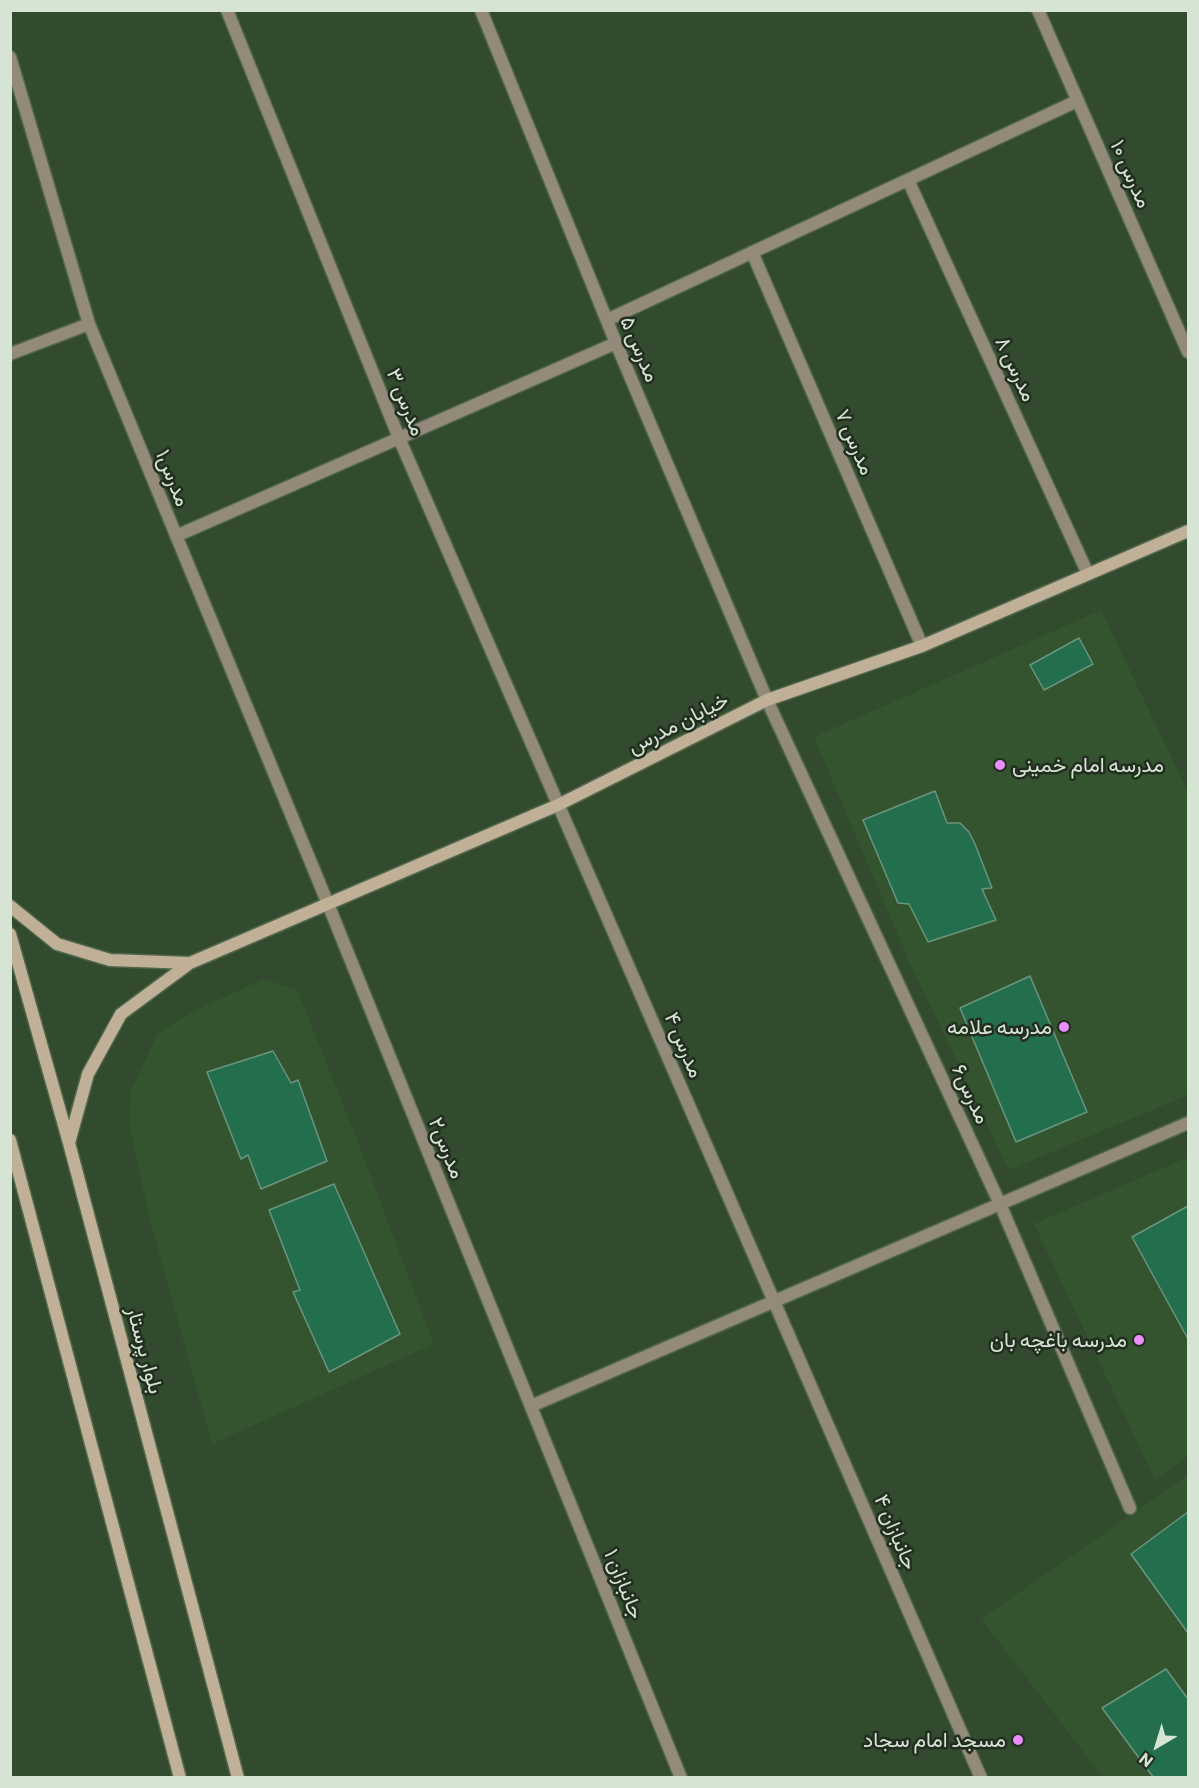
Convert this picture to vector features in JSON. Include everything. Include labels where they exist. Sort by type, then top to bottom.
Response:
[{"type":"main road","name":"خیابان مدرس","points":[[190,963],[558,804],[767,700],[922,646],[1188,531]]},
{"type":"main road","points":[[10,906],[57,944],[110,960],[190,963]]},
{"type":"main road","name":"بلوار پرستار","points":[[10,934],[69,1143],[238,1778]]},
{"type":"main road","points":[[69,1143],[88,1074],[121,1014],[190,963]]},
{"type":"main road","points":[[10,1140],[180,1778]]},
{"type":"street","name":"مدرس ۳","points":[[227,10],[399,438],[558,804]]},
{"type":"street","name":"مدرس ۵","points":[[481,10],[606,320],[767,700]]},
{"type":"street","name":"مدرس ۱۰","points":[[1038,10],[1188,352]]},
{"type":"street","name":"مدرس۱","points":[[10,57],[89,324],[328,904]]},
{"type":"street","points":[[606,320],[1077,101]]},
{"type":"street","name":"مدرس ۸","points":[[908,180],[1088,574]]},
{"type":"street","name":"مدرس ۷","points":[[752,252],[922,646]]},
{"type":"street","points":[[10,354],[89,324]]},
{"type":"street","points":[[176,536],[616,342]]},
{"type":"street","name":"مدرس۶","points":[[767,700],[1000,1204],[1130,1508]]},
{"type":"street","name":"مدرس ۴","points":[[558,804],[774,1302]]},
{"type":"street","name":"مدرس۲","points":[[328,904],[531,1406]]},
{"type":"street","points":[[531,1406],[1188,1124]]},
{"type":"street","name":"جانبازان ۴","points":[[774,1302],[981,1778]]},
{"type":"street","name":"جانبازان ۱","points":[[531,1406],[681,1778]]},
{"type":"shaded area","points":[[1101,610],[1188,792],[1188,1095],[1009,1170],[908,959],[814,737]]},
{"type":"shaded area","points":[[264,979],[297,990],[359,1145],[434,1344],[212,1444],[150,1220],[129,1124],[131,1091],[158,1033],[194,1011]]},
{"type":"shaded area","name":"مدرسه باغچه بان","points":[[1188,1157],[1188,1456],[1155,1480],[1034,1224]]},
{"type":"shaded area","points":[[1188,1475],[1188,1777],[1103,1777],[981,1619]]},
{"type":"building","points":[[1079,638],[1093,664],[1044,690],[1030,665]]},
{"type":"building","points":[[935,791],[947,823],[960,823],[969,832],[975,844],[992,888],[982,889],[996,920],[928,942],[909,904],[898,903],[863,820]]},
{"type":"building","points":[[1030,976],[1087,1112],[1016,1142],[960,1008]]},
{"type":"building","points":[[273,1051],[291,1083],[298,1080],[327,1161],[261,1189],[248,1155],[241,1159],[207,1072]]},
{"type":"building","points":[[334,1184],[400,1334],[329,1372],[293,1292],[300,1290],[269,1210]]},
{"type":"building","points":[[1188,1206],[1188,1339],[1132,1237]]},
{"type":"building","points":[[1188,1512],[1188,1633],[1131,1554]]},
{"type":"building","points":[[1166,1669],[1188,1699],[1188,1778],[1154,1778],[1102,1708]]},
{"type":"place","name":"مدرسه امام خمینی","points":[[1000,765]]},
{"type":"place","name":"مدرسه علامه","points":[[1064,1027]]},
{"type":"place","name":"مدرسه باغچه بان","points":[[1139,1340]]},
{"type":"place","name":"مسجد امام سجاد","points":[[1018,1740]]}]
